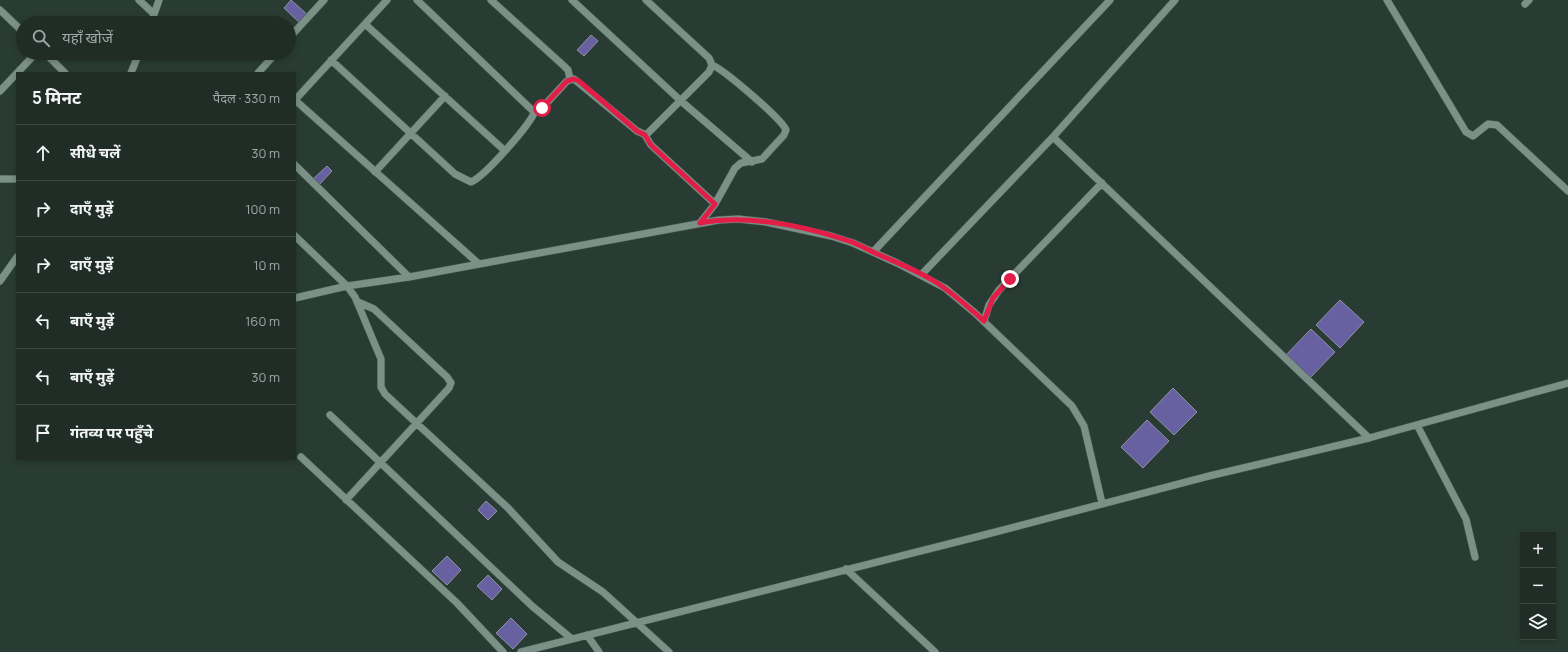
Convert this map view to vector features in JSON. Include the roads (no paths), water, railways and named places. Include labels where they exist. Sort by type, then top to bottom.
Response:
[{"type":"street","points":[[139,0],[154,14],[159,0]]},
{"type":"street","points":[[296,30],[324,0]]},
{"type":"street","points":[[296,99],[387,0]]},
{"type":"street","points":[[416,0],[535,111]]},
{"type":"street","points":[[491,0],[568,70],[570,79]]},
{"type":"street","points":[[572,0],[681,101],[752,162]]},
{"type":"street","points":[[646,0],[709,58],[712,65],[725,73],[785,127],[784,135],[766,156],[758,161],[741,163],[735,168],[715,204],[700,223]]},
{"type":"street","points":[[873,252],[1110,0]]},
{"type":"street","points":[[922,274],[1052,137],[1175,0]]},
{"type":"street","points":[[1387,0],[1466,132],[1472,136],[1488,124],[1497,125],[1568,191]]},
{"type":"street","points":[[1,12],[16,26]]},
{"type":"street","points":[[365,24],[504,150]]},
{"type":"street","points":[[18,72],[29,60]]},
{"type":"street","points":[[52,60],[64,72]]},
{"type":"street","points":[[131,72],[136,60]]},
{"type":"street","points":[[262,72],[271,60]]},
{"type":"street","points":[[331,60],[455,174],[471,182],[479,176],[527,126],[535,111],[542,108],[570,79]]},
{"type":"street","points":[[645,135],[651,132],[710,72],[712,65]]},
{"type":"street","points":[[0,91],[16,74]]},
{"type":"street","points":[[570,79],[579,81],[637,131],[645,135],[651,145],[715,204]]},
{"type":"street","points":[[375,172],[445,96]]},
{"type":"street","points":[[296,101],[479,264]]},
{"type":"street","points":[[1052,137],[1369,438]]},
{"type":"street","points":[[296,166],[409,277]]},
{"type":"street","points":[[0,179],[16,179]]},
{"type":"street","points":[[984,321],[989,305],[999,290],[1102,183]]},
{"type":"street","points":[[296,298],[347,286],[409,277],[719,220],[738,219],[766,222],[831,236],[853,243],[922,274],[945,288],[984,321],[1053,386],[1080,417],[1087,437],[1102,503]]},
{"type":"street","points":[[296,237],[347,286],[358,302],[381,359],[382,391],[508,508],[558,562],[603,592],[635,623],[669,652]]},
{"type":"street","points":[[0,281],[16,258]]},
{"type":"street","points":[[346,500],[449,388],[449,380],[374,309],[358,302]]},
{"type":"street","points":[[521,652],[980,536],[1102,503],[1369,438],[1568,383]]},
{"type":"street","points":[[330,415],[532,606],[572,639]]},
{"type":"street","points":[[1417,425],[1466,519],[1475,557]]},
{"type":"street","points":[[301,457],[457,603],[503,652]]},
{"type":"street","points":[[846,569],[935,652]]},
{"type":"street","points":[[587,635],[599,652]]}]
